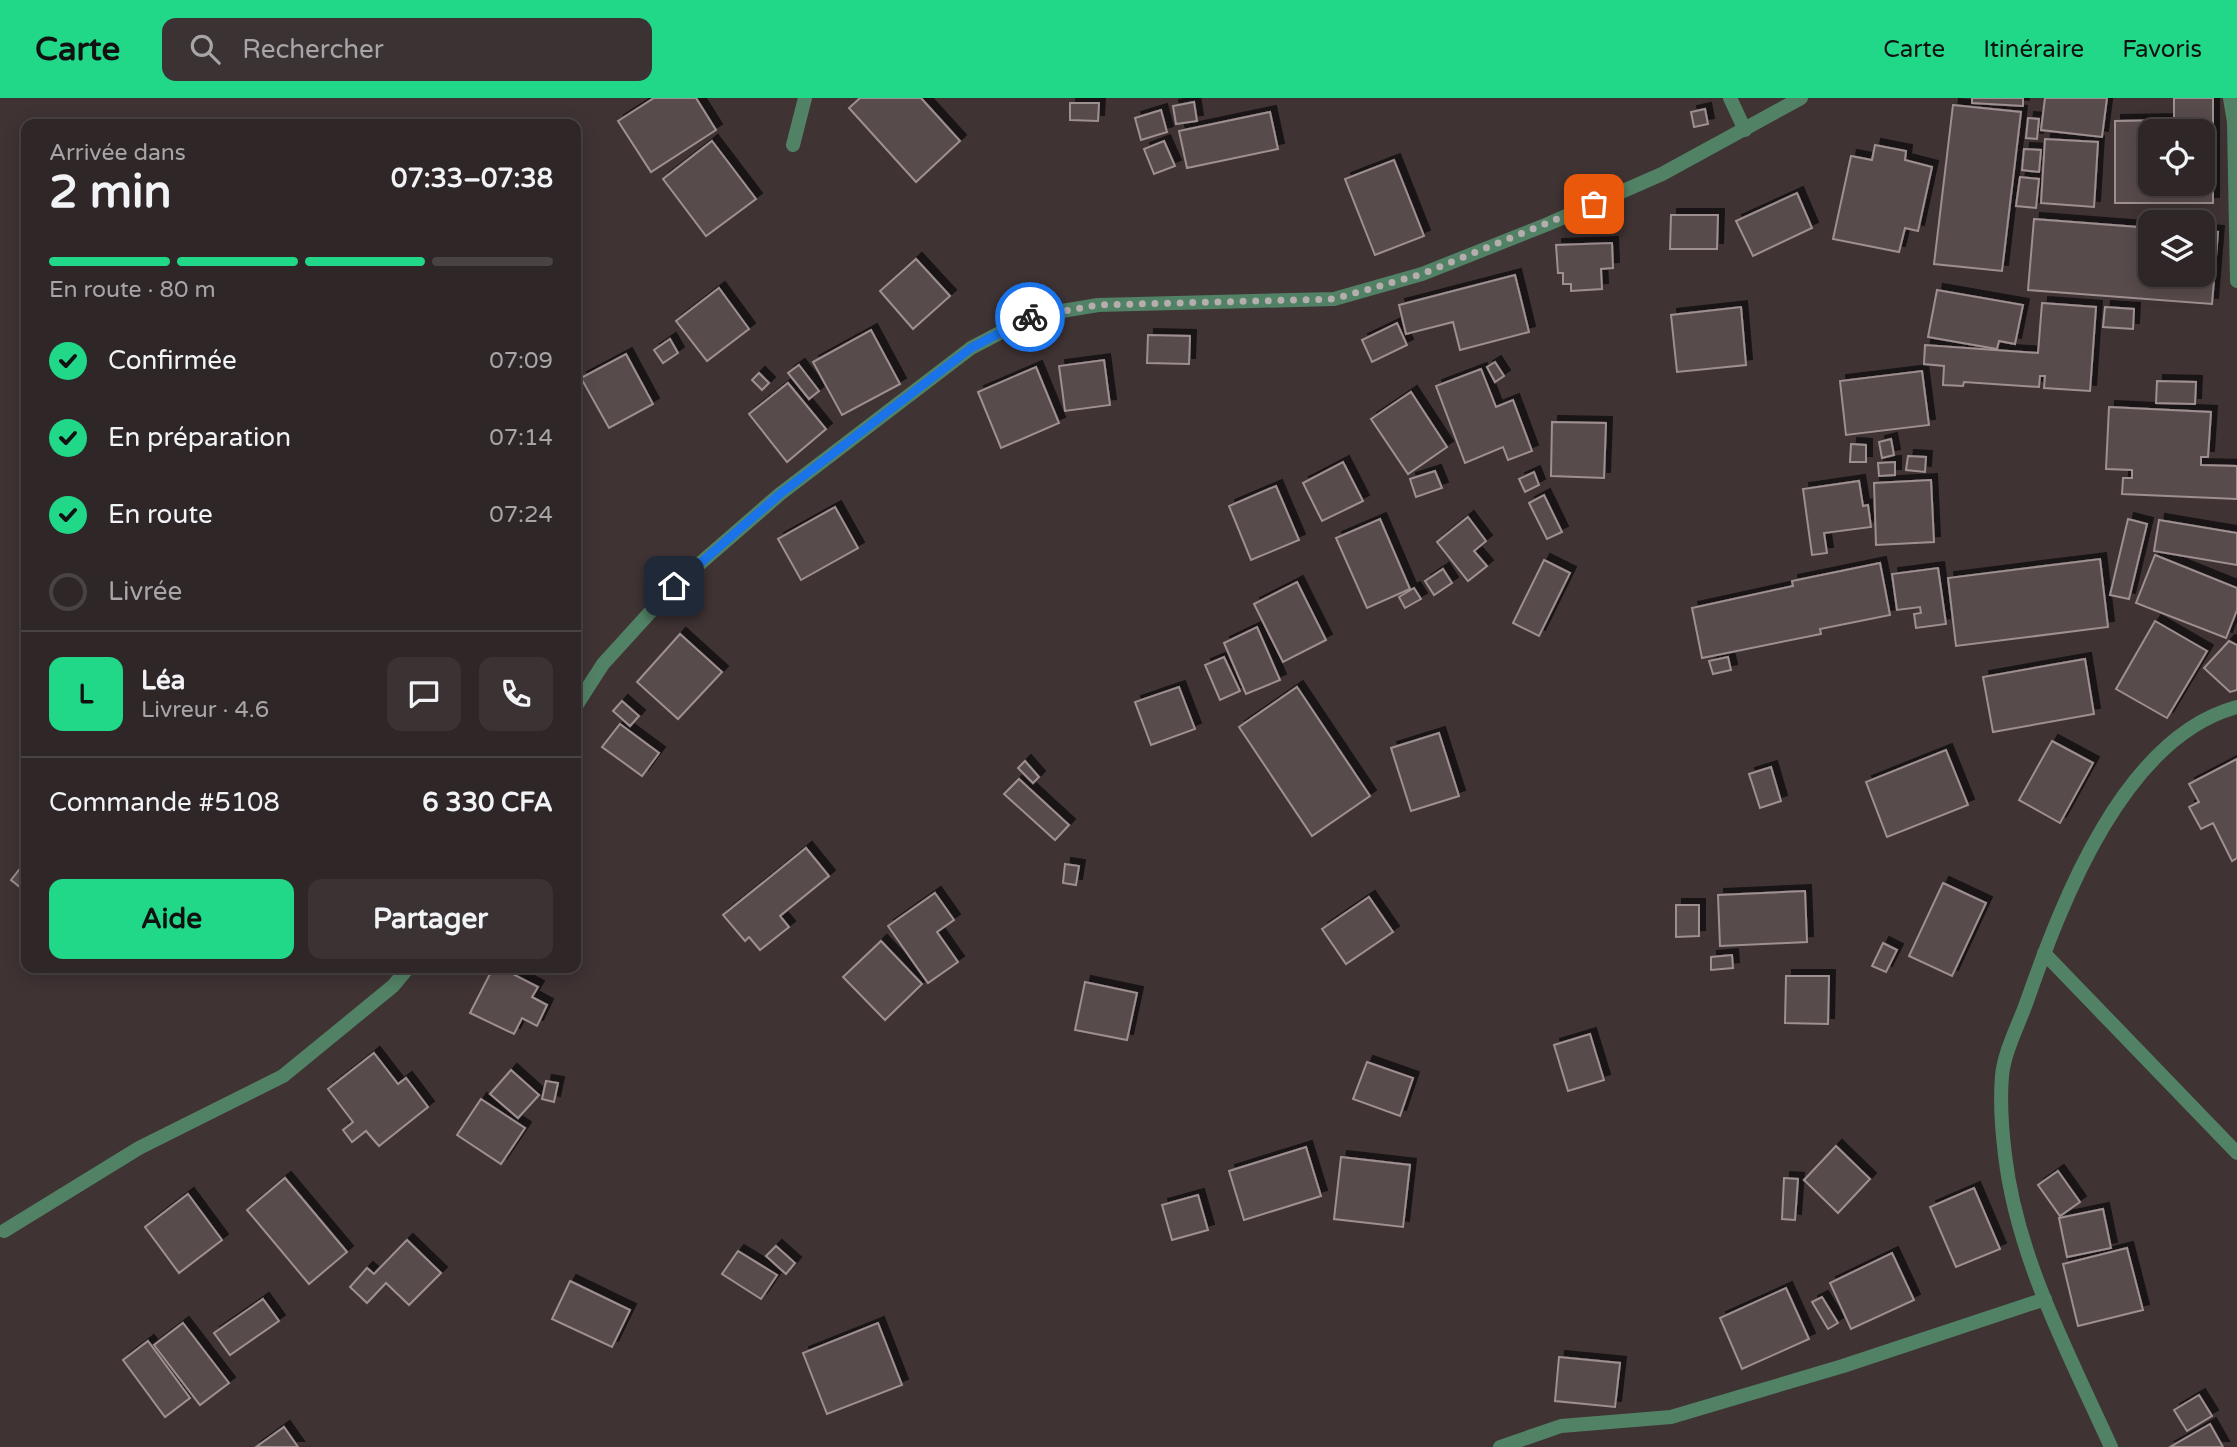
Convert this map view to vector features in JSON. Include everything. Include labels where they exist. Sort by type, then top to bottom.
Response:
[{"type":"street","points":[[793,145],[805,98]]},
{"type":"street","points":[[1730,98],[1745,130]]},
{"type":"street","points":[[581,698],[603,664],[674,586],[780,494],[971,348],[1032,316],[1098,305],[1334,299],[1422,274],[1548,224],[1662,174],[1801,98]]},
{"type":"street","points":[[2230,98],[2234,122],[2237,281]]},
{"type":"street","points":[[2111,1447],[2045,1299],[2023,1237],[2005,1155],[2002,1074],[2044,953],[2086,856],[2147,764],[2179,734],[2237,706]]},
{"type":"street","points":[[2044,953],[2237,1153]]},
{"type":"street","points":[[4,1231],[139,1148],[283,1076],[393,986],[404,973]]},
{"type":"street","points":[[1500,1447],[1561,1426],[1671,1418],[1843,1366],[2045,1299]]},
{"type":"building","points":[[654,98],[696,98],[716,130],[651,172],[618,121]]},
{"type":"building","points":[[860,98],[921,98],[960,141],[916,182],[849,108]]},
{"type":"building","points":[[1972,98],[2023,98],[2023,106],[1972,103]]},
{"type":"building","points":[[2045,98],[2107,98],[2102,137],[2041,130]]},
{"type":"building","points":[[2174,98],[2213,98],[2213,119],[2174,119]]},
{"type":"building","points":[[1194,102],[1197,121],[1176,124],[1173,106]]},
{"type":"building","points":[[1070,103],[1099,103],[1098,121],[1070,120]]},
{"type":"building","points":[[1953,105],[2021,112],[2002,271],[1934,264]]},
{"type":"building","points":[[1705,109],[1708,124],[1694,127],[1691,112]]},
{"type":"building","points":[[1161,110],[1167,132],[1141,140],[1135,118]]},
{"type":"building","points":[[1270,112],[1278,149],[1187,168],[1179,131]]},
{"type":"building","points":[[2028,118],[2039,119],[2037,139],[2026,138]]},
{"type":"building","points":[[2115,121],[2138,121],[2138,196],[2213,196],[2213,203],[2115,203]]},
{"type":"building","points":[[2045,139],[2098,142],[2094,207],[2041,203]]},
{"type":"building","points":[[712,141],[756,199],[706,236],[663,179]]},
{"type":"building","points":[[1164,141],[1175,166],[1154,174],[1144,149]]},
{"type":"building","points":[[1875,145],[1906,151],[1905,160],[1932,167],[1918,231],[1905,228],[1899,252],[1833,239],[1851,156],[1872,160]]},
{"type":"building","points":[[2024,149],[2041,150],[2039,172],[2022,170]]},
{"type":"building","points":[[1394,160],[1424,236],[1375,255],[1345,179]]},
{"type":"building","points":[[2020,177],[2039,179],[2036,208],[2016,206]]},
{"type":"building","points":[[1797,193],[1812,228],[1753,256],[1736,221]]},
{"type":"building","points":[[1671,215],[1718,215],[1717,249],[1670,249]]},
{"type":"building","points":[[2034,219],[2138,227],[2138,287],[2213,287],[2212,304],[2028,290]]},
{"type":"building","points":[[2215,232],[2218,232],[2215,268]]},
{"type":"building","points":[[1612,243],[1613,268],[1601,269],[1602,289],[1571,291],[1571,284],[1563,284],[1563,273],[1558,273],[1556,245]]},
{"type":"building","points":[[916,259],[950,296],[913,329],[880,291]]},
{"type":"building","points":[[1515,275],[1529,332],[1460,350],[1453,322],[1406,334],[1399,305]]},
{"type":"building","points":[[719,288],[749,329],[707,361],[676,321]]},
{"type":"building","points":[[1937,290],[2023,305],[2015,344],[1999,341],[1997,349],[1928,337]]},
{"type":"building","points":[[2042,303],[2096,307],[2090,391],[2044,388],[2045,376],[2040,376],[2039,387],[1964,382],[1963,386],[1943,385],[1944,366],[1924,364],[1925,345],[2038,353]]},
{"type":"building","points":[[1741,307],[1746,365],[1677,372],[1671,315]]},
{"type":"building","points":[[2105,307],[2134,309],[2133,329],[2103,327]]},
{"type":"building","points":[[1397,323],[1407,345],[1372,362],[1362,340]]},
{"type":"building","points":[[871,330],[900,384],[842,415],[813,362]]},
{"type":"building","points":[[1148,335],[1190,336],[1189,364],[1147,363]]},
{"type":"building","points":[[670,339],[678,353],[663,363],[654,350]]},
{"type":"building","points":[[626,354],[653,404],[609,428],[581,378]]},
{"type":"building","points":[[1104,360],[1110,405],[1065,411],[1059,366]]},
{"type":"building","points":[[1495,362],[1504,376],[1495,382],[1487,367]]},
{"type":"building","points":[[799,365],[819,391],[809,399],[788,373]]},
{"type":"building","points":[[1036,367],[1059,423],[1001,448],[978,392]]},
{"type":"building","points":[[1481,369],[1496,407],[1513,400],[1532,451],[1508,460],[1503,447],[1465,463],[1436,386]]},
{"type":"building","points":[[1922,371],[1929,425],[1846,435],[1840,381]]},
{"type":"building","points":[[759,373],[769,383],[762,390],[752,380]]},
{"type":"building","points":[[2157,381],[2196,382],[2195,404],[2156,403]]},
{"type":"building","points":[[788,383],[826,429],[787,462],[749,414]]},
{"type":"building","points":[[1411,392],[1447,447],[1408,474],[1371,419]]},
{"type":"building","points":[[2109,407],[2211,412],[2208,457],[2201,457],[2201,465],[2237,466],[2237,499],[2122,494],[2123,478],[2132,478],[2132,470],[2106,469]]},
{"type":"building","points":[[1552,422],[1606,423],[1604,478],[1551,476]]},
{"type":"building","points":[[1891,439],[1894,455],[1882,458],[1879,442]]},
{"type":"building","points":[[1851,444],[1866,445],[1866,462],[1850,462]]},
{"type":"building","points":[[1908,456],[1926,457],[1925,472],[1906,470]]},
{"type":"building","points":[[1343,462],[1363,501],[1322,521],[1303,483]]},
{"type":"building","points":[[1895,462],[1895,475],[1879,476],[1878,463]]},
{"type":"building","points":[[1435,471],[1442,488],[1416,497],[1410,479]]},
{"type":"building","points":[[1534,472],[1539,485],[1525,492],[1519,479]]},
{"type":"building","points":[[1931,480],[1934,542],[1876,545],[1874,483]]},
{"type":"building","points":[[1859,481],[1863,506],[1868,505],[1871,527],[1824,533],[1827,553],[1812,555],[1803,489]]},
{"type":"building","points":[[1276,486],[1299,540],[1251,560],[1229,506]]},
{"type":"building","points":[[1544,495],[1562,532],[1547,539],[1529,503]]},
{"type":"building","points":[[835,507],[858,548],[801,580],[778,539]]},
{"type":"building","points":[[1468,517],[1486,541],[1474,551],[1487,566],[1468,581],[1437,542]]},
{"type":"building","points":[[1380,519],[1410,589],[1367,608],[1336,538]]},
{"type":"building","points":[[2128,519],[2147,524],[2129,599],[2110,595]]},
{"type":"building","points":[[2159,520],[2237,533],[2237,565],[2154,551]]},
{"type":"building","points":[[2155,555],[2237,588],[2237,610],[2226,638],[2136,603]]},
{"type":"building","points":[[2100,559],[2108,627],[1956,646],[1948,578]]},
{"type":"building","points":[[1544,560],[1570,573],[1539,636],[1513,623]]},
{"type":"building","points":[[1880,563],[1890,615],[1820,629],[1821,634],[1702,658],[1692,608],[1793,586],[1792,581]]},
{"type":"building","points":[[1938,568],[1946,624],[1916,628],[1914,614],[1921,613],[1920,607],[1897,610],[1892,574]]},
{"type":"building","points":[[1443,569],[1452,583],[1434,595],[1425,581]]},
{"type":"building","points":[[1297,582],[1326,640],[1283,662],[1254,604]]},
{"type":"building","points":[[1414,588],[1421,599],[1405,608],[1399,597]]},
{"type":"building","points":[[2155,621],[2207,651],[2167,718],[2116,689]]},
{"type":"building","points":[[1257,627],[1280,680],[1246,694],[1224,643]]},
{"type":"building","points":[[680,634],[722,672],[678,719],[637,682]]},
{"type":"building","points":[[2229,641],[2237,645],[2237,690],[2230,692],[2204,668]]},
{"type":"building","points":[[1224,657],[1240,691],[1220,700],[1205,665]]},
{"type":"building","points":[[1728,657],[1731,670],[1713,674],[1709,661]]},
{"type":"building","points":[[2085,659],[2094,714],[1993,732],[1983,677]]},
{"type":"building","points":[[1179,687],[1195,729],[1151,745],[1135,702]]},
{"type":"building","points":[[1297,687],[1370,796],[1312,836],[1239,727]]},
{"type":"building","points":[[622,701],[639,716],[630,726],[613,711]]},
{"type":"building","points":[[620,724],[659,753],[642,776],[602,747]]},
{"type":"building","points":[[1439,733],[1459,796],[1411,811],[1391,748]]},
{"type":"building","points":[[2052,741],[2093,763],[2060,823],[2019,800]]},
{"type":"building","points":[[1946,750],[1968,805],[1887,837],[1866,782]]},
{"type":"building","points":[[2237,759],[2237,858],[2232,861],[2213,823],[2201,829],[2189,807],[2199,802],[2189,784]]},
{"type":"building","points":[[1025,761],[1039,777],[1033,783],[1018,768]]},
{"type":"building","points":[[1771,767],[1781,801],[1760,808],[1749,774]]},
{"type":"building","points":[[1019,779],[1069,825],[1055,840],[1004,794]]},
{"type":"building","points":[[806,848],[829,876],[780,916],[789,927],[760,950],[749,937],[745,941],[723,915]]},
{"type":"building","points":[[1065,864],[1079,866],[1076,885],[1063,883]]},
{"type":"building","points":[[21,867],[21,888],[11,880]]},
{"type":"building","points":[[1943,883],[1986,903],[1952,976],[1909,956]]},
{"type":"building","points":[[1805,891],[1807,942],[1720,946],[1718,895]]},
{"type":"building","points":[[935,893],[954,920],[937,932],[958,962],[928,983],[888,926]]},
{"type":"building","points":[[1369,897],[1393,932],[1346,964],[1322,929]]},
{"type":"building","points":[[1676,905],[1699,905],[1699,936],[1676,937]]},
{"type":"building","points":[[881,941],[922,984],[885,1020],[843,977]]},
{"type":"building","points":[[1883,943],[1897,950],[1886,972],[1872,966]]},
{"type":"building","points":[[1732,955],[1733,968],[1711,970],[1711,957]]},
{"type":"building","points":[[490,973],[511,973],[538,987],[532,997],[547,1005],[537,1026],[522,1018],[514,1034],[470,1013]]},
{"type":"building","points":[[1786,976],[1829,976],[1828,1024],[1785,1023]]},
{"type":"building","points":[[1085,982],[1137,993],[1127,1040],[1075,1030]]},
{"type":"building","points":[[1590,1034],[1604,1080],[1568,1091],[1554,1045]]},
{"type":"building","points":[[374,1053],[398,1084],[406,1078],[428,1107],[379,1146],[366,1131],[352,1142],[343,1130],[353,1122],[328,1089]]},
{"type":"building","points":[[1367,1062],[1413,1078],[1400,1116],[1353,1099]]},
{"type":"building","points":[[511,1070],[539,1095],[518,1118],[490,1094]]},
{"type":"building","points":[[546,1081],[558,1083],[554,1102],[542,1099]]},
{"type":"building","points":[[481,1099],[525,1128],[501,1164],[457,1135]]},
{"type":"building","points":[[1836,1146],[1870,1179],[1838,1213],[1804,1180]]},
{"type":"building","points":[[1306,1147],[1321,1196],[1244,1220],[1229,1171]]},
{"type":"building","points":[[1341,1157],[1410,1165],[1403,1227],[1334,1219]]},
{"type":"building","points":[[2058,1171],[2080,1202],[2060,1216],[2038,1185]]},
{"type":"building","points":[[285,1178],[347,1252],[309,1284],[247,1210]]},
{"type":"building","points":[[1784,1178],[1798,1179],[1795,1220],[1782,1219]]},
{"type":"building","points":[[1974,1188],[2000,1249],[1956,1267],[1930,1207]]},
{"type":"building","points":[[188,1194],[222,1240],[179,1273],[145,1227]]},
{"type":"building","points":[[1198,1195],[1208,1230],[1172,1240],[1162,1205]]},
{"type":"building","points":[[2103,1209],[2111,1248],[2067,1257],[2059,1218]]},
{"type":"building","points":[[407,1240],[441,1273],[409,1305],[386,1283],[367,1303],[350,1287],[367,1268],[374,1274]]},
{"type":"building","points":[[776,1246],[795,1263],[786,1274],[766,1256]]},
{"type":"building","points":[[2127,1248],[2143,1310],[2078,1326],[2063,1264]]},
{"type":"building","points":[[738,1251],[777,1275],[761,1299],[722,1274]]},
{"type":"building","points":[[1892,1253],[1914,1300],[1851,1329],[1830,1283]]},
{"type":"building","points":[[570,1281],[630,1310],[612,1347],[552,1319]]},
{"type":"building","points":[[1786,1288],[1809,1339],[1742,1369],[1720,1318]]},
{"type":"building","points":[[1822,1297],[1838,1323],[1828,1329],[1812,1302]]},
{"type":"building","points":[[263,1299],[279,1321],[230,1355],[214,1333]]},
{"type":"building","points":[[183,1323],[229,1383],[200,1405],[154,1345]]},
{"type":"building","points":[[878,1323],[902,1385],[827,1414],[803,1353]]},
{"type":"building","points":[[148,1341],[190,1398],[165,1417],[123,1360]]},
{"type":"building","points":[[1559,1357],[1620,1363],[1615,1407],[1555,1401]]},
{"type":"building","points":[[2199,1395],[2212,1416],[2187,1431],[2174,1410]]},
{"type":"building","points":[[2210,1424],[2223,1447],[2170,1447]]},
{"type":"building","points":[[284,1427],[298,1447],[256,1447]]},
{"type":"way so far","points":[[1030,317],[1098,305],[1334,299],[1422,274],[1594,204]]},
{"type":"route","points":[[674,586],[780,494],[971,348],[1030,317]]}]
